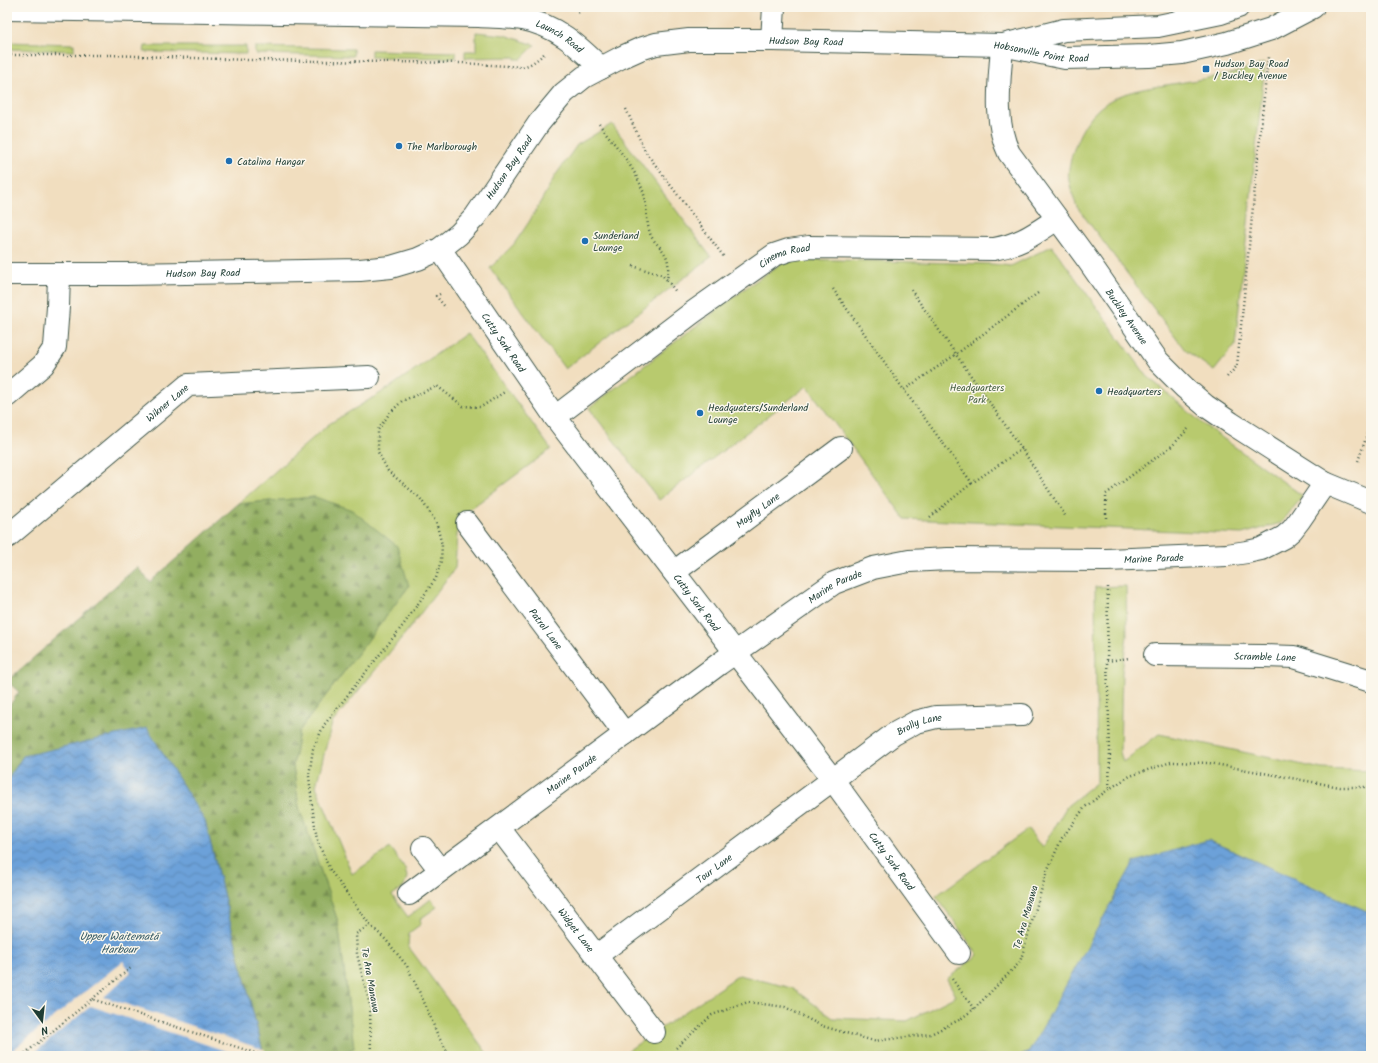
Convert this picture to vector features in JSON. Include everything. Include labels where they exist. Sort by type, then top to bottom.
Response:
[{"type":"street","points":[[772,40],[774,7]]},
{"type":"street","name":"Hobsonville Point Road","points":[[1002,45],[1064,30],[1158,26],[1221,13],[1238,7]]},
{"type":"street","name":"Hobsonville Point Road","points":[[1002,45],[1065,58],[1149,56],[1182,53],[1271,29],[1313,7]]},
{"type":"street","name":"Launch Road","points":[[7,9],[472,16],[522,19],[544,25],[561,33],[577,45],[601,68]]},
{"type":"street","name":"Hudson Bay Road","points":[[7,274],[58,275],[360,270],[391,267],[418,259],[440,249],[459,234],[475,217],[539,123],[564,93],[584,77],[640,49],[688,40],[772,40],[1002,45]]},
{"type":"street","name":"Buckley Avenue","points":[[1002,45],[999,108],[1003,140],[1009,153],[1158,361],[1185,388],[1206,406],[1231,423],[1325,483],[1371,502]]},
{"type":"street","name":"Cinema Road","points":[[555,417],[692,313],[774,255],[789,250],[809,247],[994,249],[1007,247],[1022,242],[1057,219]]},
{"type":"street","name":"Cutty Sark Road","points":[[440,249],[555,417],[833,780],[959,953]]},
{"type":"street","points":[[7,396],[43,365],[55,347],[58,307],[58,275]]},
{"type":"street","name":"Wikner Lane","points":[[7,537],[188,385],[369,377]]},
{"type":"street","name":"Mayfly Lane","points":[[674,572],[841,448]]},
{"type":"street","name":"Marine Parade","points":[[409,894],[735,652],[834,583],[873,568],[909,561],[948,559],[1107,560],[1227,555],[1261,549],[1284,537],[1292,530],[1325,483]]},
{"type":"street","name":"Patrol Lane","points":[[466,523],[625,734]]},
{"type":"street","name":"Scramble Lane","points":[[1155,655],[1294,657],[1371,681]]},
{"type":"street","name":"Brolly Lane","points":[[833,780],[894,734],[916,722],[936,717],[1022,715]]},
{"type":"street","name":"Tour Lane","points":[[596,956],[833,780]]},
{"type":"street","name":"Widget Lane","points":[[499,828],[654,1032]]},
{"type":"street","points":[[423,848],[440,870]]},
{"type":"path","points":[[1227,377],[1237,366],[1271,29]]},
{"type":"path","points":[[7,55],[110,55],[249,60],[462,63],[522,67],[536,61],[547,52]]},
{"type":"path","points":[[626,110],[645,152],[724,257]]},
{"type":"path","points":[[599,124],[633,170],[643,192],[647,207],[646,220],[652,238],[665,253],[669,264],[667,280]]},
{"type":"path","points":[[633,266],[662,275],[676,292]]},
{"type":"path","points":[[833,289],[972,483]]},
{"type":"path","points":[[911,290],[1022,449],[1066,517]]},
{"type":"path","points":[[904,390],[955,355],[1038,293]]},
{"type":"path","points":[[370,925],[330,870],[317,840],[309,776],[312,749],[324,724],[404,624],[436,578],[441,561],[442,545],[436,522],[420,498],[388,471],[378,452],[378,430],[389,414],[402,401],[437,386],[463,406],[481,407],[511,387]]},
{"type":"path","points":[[1358,461],[1366,438],[1371,414]]},
{"type":"path","points":[[1106,518],[1106,494],[1172,446],[1189,428]]},
{"type":"path","points":[[930,517],[972,483],[1022,449]]},
{"type":"path","points":[[1108,587],[1107,662],[1110,751],[1109,789]]},
{"type":"path","name":"Te Ara Manawa","points":[[676,1049],[712,1015],[748,1002],[785,1007],[822,1026],[874,1041],[931,1034],[959,1020],[974,1009],[1020,962],[1047,871],[1062,838],[1085,807],[1109,789],[1130,776],[1171,762],[1209,763],[1340,787],[1371,787]]},
{"type":"path","name":"Te Ara Manawa","points":[[371,1056],[370,1006],[357,954],[356,934],[370,925],[386,940],[407,966],[438,1036],[450,1056]]},
{"type":"path","points":[[22,1056],[132,967]]},
{"type":"path","points":[[951,978],[974,1009]]},
{"type":"path","points":[[92,999],[264,1056]]},
{"type":"green space","points":[[476,32],[504,35],[535,45],[521,59],[515,59],[515,57],[465,58],[465,51],[476,51]]},
{"type":"green space","points":[[7,42],[74,44],[74,51],[7,49]]},
{"type":"green space","points":[[145,46],[246,46],[246,54],[144,52]]},
{"type":"green space","points":[[255,47],[353,49],[353,56],[255,54]]},
{"type":"green space","points":[[371,50],[456,52],[456,58],[371,57]]},
{"type":"green space","points":[[1265,63],[1235,345],[1214,371],[1185,350],[1077,207],[1068,176],[1072,157],[1080,134],[1096,111],[1106,103],[1127,93],[1229,74]]},
{"type":"green space","points":[[612,124],[711,257],[565,369],[490,268],[514,244],[529,222],[555,176],[577,145]]},
{"type":"green space","name":"Headquarters Park","points":[[1052,246],[1147,376],[1203,424],[1303,496],[1281,523],[1242,534],[905,519],[807,386],[659,500],[589,408],[747,287],[782,263],[799,259],[992,264],[1011,266]]},
{"type":"green space","points":[[466,333],[551,449],[458,518],[455,568],[408,630],[332,723],[316,786],[352,874],[390,848],[405,869],[407,877],[404,887],[392,895],[408,917],[431,899],[437,907],[420,919],[421,924],[409,933],[408,946],[489,1056],[333,1056],[354,1048],[338,922],[299,807],[293,766],[299,731],[409,586],[315,497],[238,504],[329,424],[389,388]]},
{"type":"green space","points":[[315,497],[352,510],[397,546],[409,586],[299,731],[293,766],[299,807],[338,922],[354,1048],[333,1056],[264,1056],[205,821],[23,756],[7,781],[7,709],[19,692],[7,681],[137,567],[150,582],[238,504]]},
{"type":"green space","points":[[1126,586],[1127,636],[1122,672],[1120,752],[1123,762],[1159,734],[1322,769],[1371,771],[1371,913],[1208,840],[1029,1052],[1021,1056],[620,1056],[739,975],[792,988],[833,1018],[907,1021],[956,996],[947,979],[978,955],[936,896],[1028,829],[1042,848],[1067,806],[1097,782],[1095,587]]},
{"type":"water","name":"Upper Waitematā Harbour","points":[[147,728],[205,821],[264,1056],[7,1056],[7,781],[23,756]]},
{"type":"water","points":[[1208,840],[1371,913],[1371,1056],[1021,1056],[1029,1052],[1134,862]]},
{"type":"pier","points":[[123,961],[131,972],[104,997],[265,1050],[266,1056],[241,1056],[91,1006],[30,1056],[7,1056]]},
{"type":"place","name":"Hudson Bay Road / Buckley Avenue","points":[[1206,69]]},
{"type":"place","name":"The Marlborough","points":[[399,146]]},
{"type":"place","name":"Catalina Hangar","points":[[229,161]]},
{"type":"place","name":"Sunderland Lounge","points":[[585,241]]},
{"type":"place","name":"Headquarters","points":[[1099,391]]},
{"type":"place","name":"Headquaters/Sunderland Lounge","points":[[700,413]]}]
